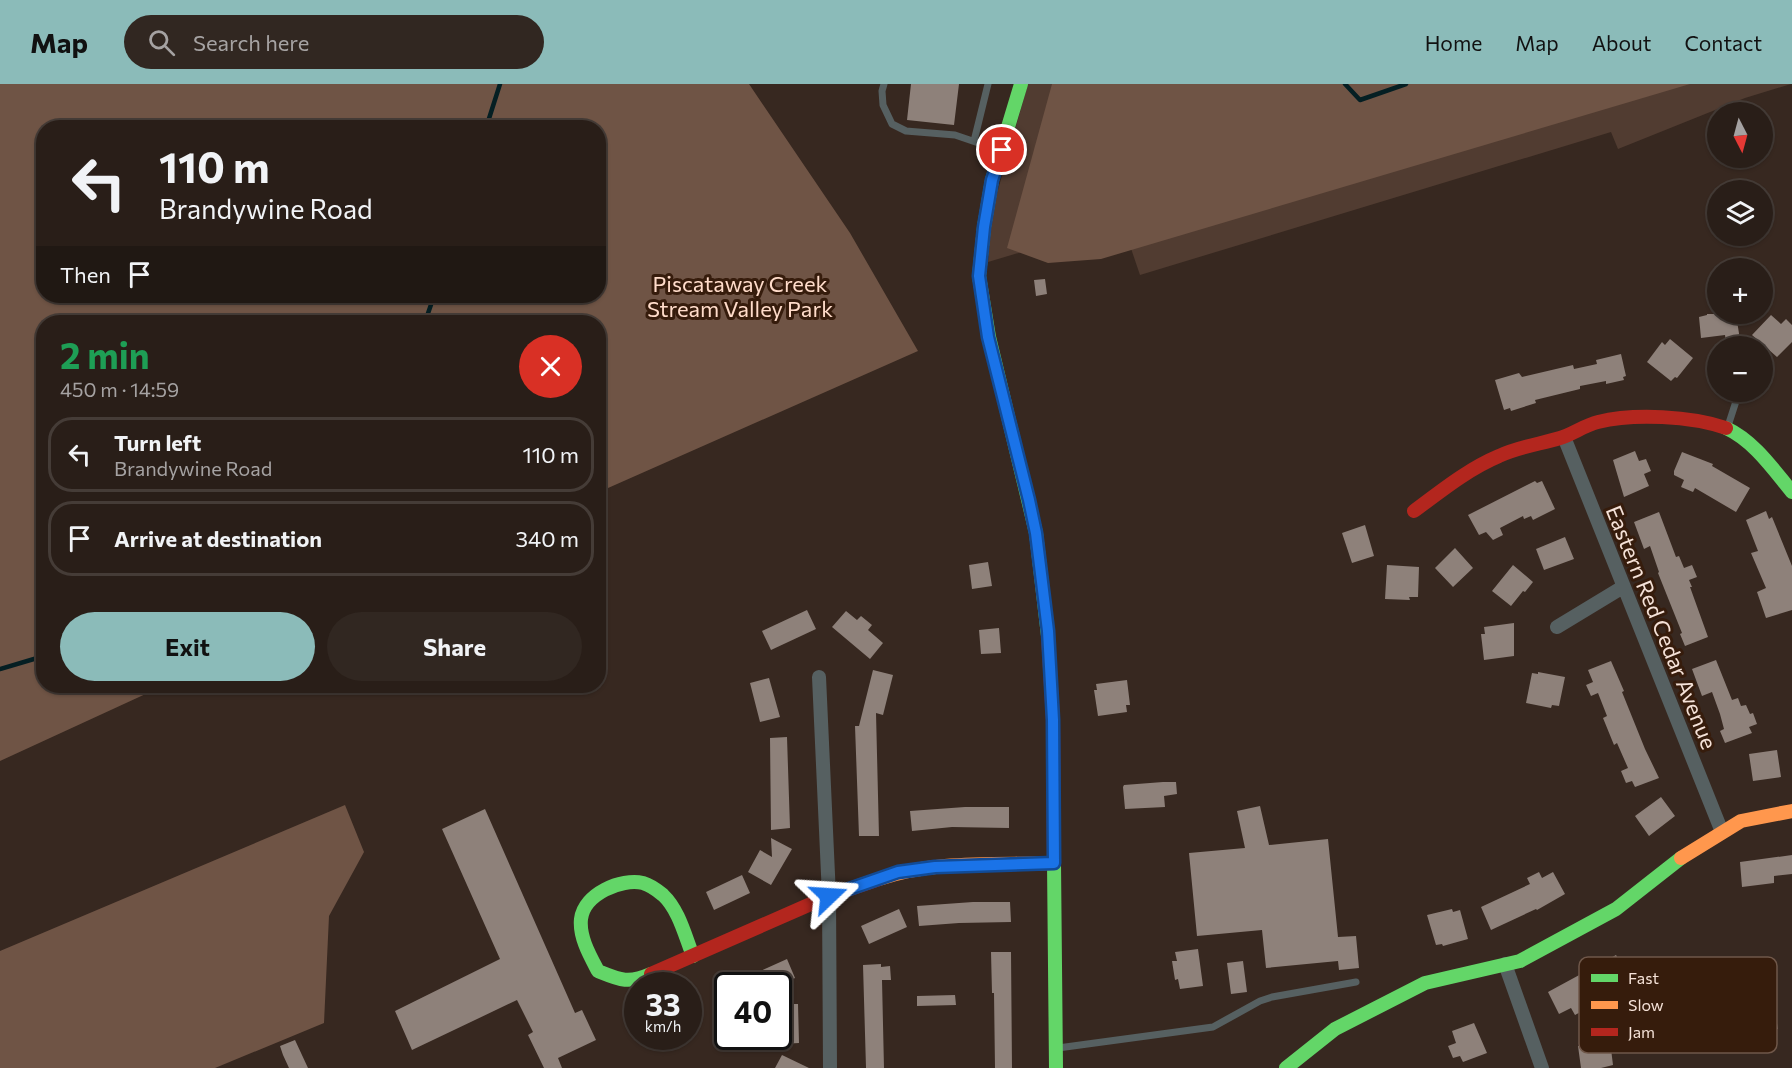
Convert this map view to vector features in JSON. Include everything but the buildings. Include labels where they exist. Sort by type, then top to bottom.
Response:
[{"type":"street","points":[[1021,84],[992,180],[979,276],[988,337],[1036,533],[1048,631],[1053,720],[1056,1068]]},
{"type":"street","points":[[1414,511],[1463,476],[1519,447],[1564,437],[1597,422],[1658,417],[1696,421],[1727,428],[1756,450],[1792,492]]},
{"type":"street","name":"Eastern Red Cedar Avenue","points":[[1564,437],[1722,832]]},
{"type":"street","points":[[1557,627],[1623,586]]},
{"type":"street","points":[[819,677],[829,896],[830,1068]]},
{"type":"street","points":[[1286,1068],[1335,1029],[1425,983],[1520,961],[1616,909],[1686,854],[1741,821],[1792,811]]},
{"type":"street","points":[[693,957],[678,919],[663,894],[642,883],[615,885],[594,896],[582,915],[584,942],[598,971],[622,981],[638,980],[693,957],[829,896],[898,872],[935,867],[1054,863]]},
{"type":"street","points":[[1505,964],[1542,1068]]},
{"type":"lane","points":[[884,84],[883,105],[892,124],[906,131],[955,135],[1002,150]]},
{"type":"lane","points":[[974,141],[988,84]]},
{"type":"lane","points":[[1727,428],[1736,402]]},
{"type":"lane","points":[[1055,1049],[1213,1027],[1260,1001],[1272,997],[1356,982]]},
{"type":"shaded area","points":[[1028,84],[1791,84],[1735,102],[1707,102],[1707,113],[1618,149],[1611,132],[1140,275],[1122,222],[988,262],[992,211]]},
{"type":"green space","name":"Piscataway Creek Stream Valley Park","points":[[0,84],[749,84],[850,233],[918,351],[606,489],[606,315],[36,315],[36,693],[148,693],[0,761]]},
{"type":"green space","points":[[1052,84],[1690,84],[1101,259],[1048,263],[1007,248]]},
{"type":"green space","points":[[345,805],[364,852],[329,916],[324,1023],[215,1068],[0,1068],[0,951]]},
{"type":"waterway","points":[[489,120],[500,84]]},
{"type":"waterway","points":[[1345,84],[1360,100],[1406,84]]},
{"type":"waterway","points":[[427,315],[432,303]]},
{"type":"waterway","points":[[0,669],[36,658]]},
{"type":"traffic: fast","points":[[1021,84],[992,180],[979,276],[989,337],[1036,533],[1048,636]]},
{"type":"traffic: fast","points":[[1726,428],[1754,448],[1792,492]]},
{"type":"traffic: fast","points":[[1286,1068],[1335,1029],[1425,983],[1520,961],[1616,909],[1681,858]]},
{"type":"traffic: fast","points":[[1054,863],[1056,1068]]},
{"type":"traffic: fast","points":[[624,980],[598,971],[583,939],[581,926],[581,919],[589,902],[596,895],[615,886],[624,883],[643,883],[663,895],[677,916],[693,956]]},
{"type":"traffic: slow","points":[[1681,858],[1741,821],[1792,811]]},
{"type":"traffic: slow","points":[[879,879],[899,873],[943,866],[1054,863]]},
{"type":"traffic: jam","points":[[1414,511],[1455,481],[1488,461],[1514,450],[1565,436],[1598,422],[1628,417],[1662,417],[1680,418],[1726,428]]},
{"type":"traffic: jam","points":[[1048,636],[1053,720],[1054,863]]},
{"type":"traffic: jam","points":[[656,972],[829,896],[879,879]]},
{"type":"route","points":[[829,896],[898,872],[983,864],[1054,863],[1053,720],[1048,631],[1036,533],[988,337],[979,276],[992,180],[1002,150]]}]
